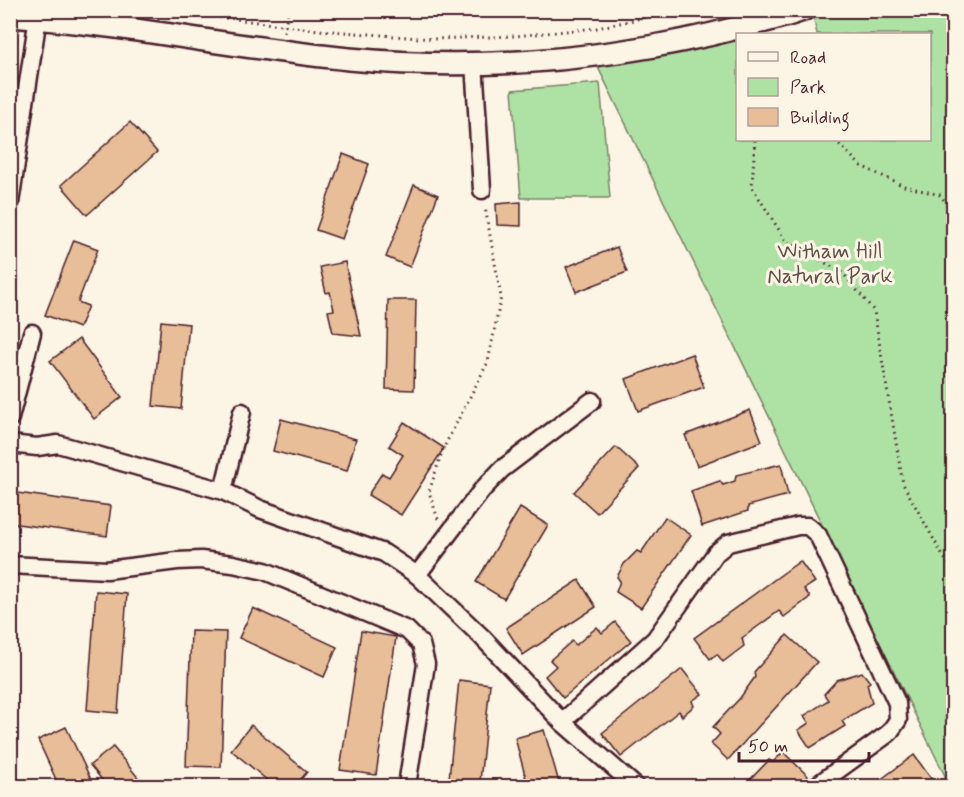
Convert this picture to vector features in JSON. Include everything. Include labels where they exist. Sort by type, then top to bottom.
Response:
[{"type":"main road","points":[[10,16],[39,14],[349,59],[452,63],[561,59],[635,50],[698,38],[803,10]]},
{"type":"street","points":[[10,202],[39,14]]},
{"type":"street","points":[[474,62],[482,190]]},
{"type":"street","points":[[10,418],[32,333]]},
{"type":"street","points":[[417,575],[482,490],[502,469],[592,401]]},
{"type":"street","points":[[223,491],[243,412]]},
{"type":"street","points":[[10,444],[37,447],[58,444],[223,491],[260,508],[384,553],[417,575],[482,637],[562,722],[635,786]]},
{"type":"street","points":[[562,722],[655,639],[716,553],[728,543],[798,526],[808,526],[818,535],[897,703],[898,720],[889,733],[816,786]]},
{"type":"street","points":[[10,565],[107,570],[177,561],[201,560],[232,564],[281,577],[407,630],[421,644],[426,664],[408,779],[410,786]]},
{"type":"path","points":[[166,10],[285,26],[432,39],[515,36],[597,28],[678,10]]},
{"type":"path","points":[[280,50],[288,10]]},
{"type":"path","points":[[755,141],[752,187],[786,241],[842,272],[874,311],[903,484],[944,558],[954,568]]},
{"type":"path","points":[[836,141],[861,166],[904,186],[940,195],[954,213]]},
{"type":"path","points":[[445,538],[429,492],[443,449],[489,362],[501,297],[482,190]]},
{"type":"green space","name":"Witham Hill Natural Park","points":[[812,11],[953,11],[953,786],[950,786],[592,55],[736,34],[736,141],[931,141],[931,33],[817,33]]},
{"type":"green space","points":[[600,83],[610,198],[521,198],[512,90]]},
{"type":"building","points":[[130,122],[157,152],[87,215],[61,185]]},
{"type":"building","points":[[343,154],[369,164],[342,239],[316,230]]},
{"type":"building","points":[[414,185],[438,195],[410,267],[386,257]]},
{"type":"building","points":[[521,202],[521,226],[497,225],[496,204]]},
{"type":"building","points":[[74,240],[98,249],[78,302],[88,306],[79,328],[45,315]]},
{"type":"building","points":[[617,247],[627,272],[576,292],[566,267]]},
{"type":"building","points":[[345,262],[361,336],[333,333],[328,311],[334,310],[330,292],[326,293],[320,267]]},
{"type":"building","points":[[388,300],[416,300],[414,390],[386,389]]},
{"type":"building","points":[[161,321],[189,324],[181,409],[153,406]]},
{"type":"building","points":[[79,339],[122,397],[94,419],[50,361]]},
{"type":"building","points":[[692,354],[704,387],[638,411],[626,379]]},
{"type":"building","points":[[750,410],[762,441],[697,466],[685,435]]},
{"type":"building","points":[[281,419],[356,439],[347,471],[273,451]]},
{"type":"building","points":[[404,422],[444,448],[401,515],[368,495],[382,473],[389,477],[403,455],[389,446]]},
{"type":"building","points":[[616,447],[639,468],[597,513],[574,492]]},
{"type":"building","points":[[781,464],[788,495],[748,506],[748,511],[702,526],[691,491],[720,481],[723,485],[735,481],[736,475]]},
{"type":"building","points":[[10,492],[111,506],[107,536],[10,523]]},
{"type":"building","points":[[520,508],[548,525],[504,599],[476,582]]},
{"type":"building","points":[[665,517],[691,535],[641,608],[616,592],[620,581],[617,577],[624,564],[637,551],[641,553]]},
{"type":"building","points":[[800,561],[815,582],[804,589],[810,597],[784,617],[779,611],[742,638],[744,646],[723,662],[717,654],[710,659],[694,638]]},
{"type":"building","points":[[579,580],[596,607],[523,655],[506,628]]},
{"type":"building","points":[[96,591],[127,594],[118,713],[87,710]]},
{"type":"building","points":[[253,608],[337,647],[324,677],[239,638]]},
{"type":"building","points":[[615,622],[631,641],[563,698],[545,676],[556,666],[550,660],[572,641],[576,645],[597,627],[602,633]]},
{"type":"building","points":[[191,631],[226,632],[221,767],[186,766]]},
{"type":"building","points":[[361,631],[396,637],[376,775],[340,770]]},
{"type":"building","points":[[787,635],[817,662],[728,760],[711,744],[720,734],[713,727],[740,698],[755,677],[754,672]]},
{"type":"building","points":[[682,669],[702,694],[692,701],[694,706],[682,716],[679,711],[621,757],[602,733]]},
{"type":"building","points":[[862,672],[870,682],[867,684],[872,703],[842,721],[845,726],[810,748],[798,730],[809,723],[804,716],[828,700],[824,694],[837,680]]},
{"type":"building","points":[[459,680],[490,684],[480,782],[449,779]]},
{"type":"building","points":[[251,725],[307,772],[295,786],[274,786],[231,750]]},
{"type":"building","points":[[66,727],[94,786],[59,786],[38,740]]},
{"type":"building","points":[[544,730],[560,786],[528,786],[515,738]]},
{"type":"building","points":[[113,747],[145,786],[107,786],[90,765]]},
{"type":"building","points":[[783,752],[808,776],[798,786],[744,786],[769,760],[773,762]]},
{"type":"building","points":[[914,755],[933,781],[925,786],[872,786]]}]
